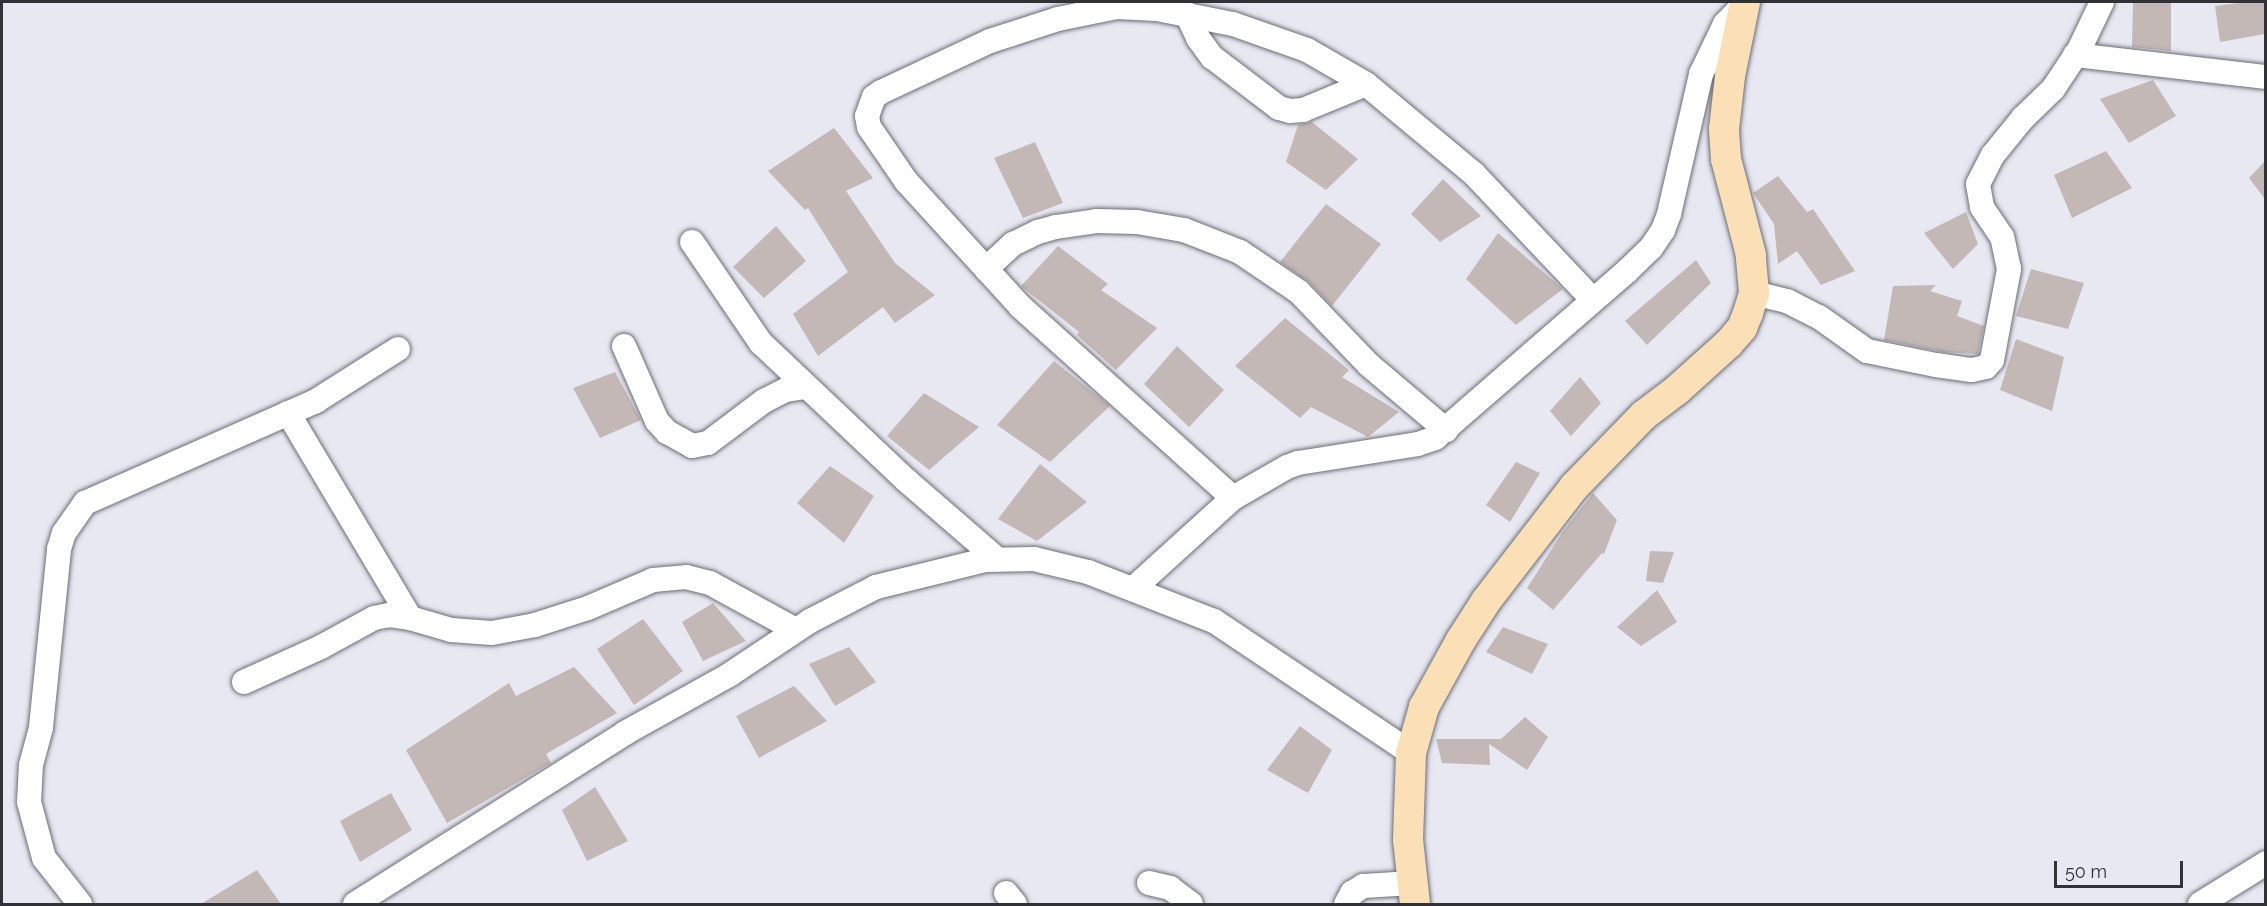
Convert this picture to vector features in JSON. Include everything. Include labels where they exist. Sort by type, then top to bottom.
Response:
[{"type":"main road","points":[[1414,894],[1408,840],[1411,753],[1424,707],[1461,640],[1486,601],[1574,487],[1615,444],[1729,343],[1742,328],[1754,293],[1751,255],[1726,159],[1724,129],[1730,76],[1745,2]]},
{"type":"street","points":[[1134,588],[1233,498],[1298,463],[1418,444],[1436,438],[1651,248],[1663,230],[1669,214],[1701,74],[1725,24],[1745,2]]},
{"type":"street","points":[[1754,293],[1787,301],[1819,317],[1867,351],[1972,370],[1986,367],[1992,360],[2009,268],[2002,237],[1982,207],[1978,184],[1993,155],[2023,118],[2054,89],[2075,55],[2102,2]]},
{"type":"street","points":[[1233,498],[1020,306],[906,181],[869,127],[867,116],[874,97],[880,92],[990,41],[1058,19],[1117,7],[1157,9],[1233,24],[1307,50],[1366,84],[1474,174],[1593,300]]},
{"type":"street","points":[[1187,14],[1198,38],[1212,57],[1280,108],[1290,111],[1303,110],[1366,84]]},
{"type":"street","points":[[2075,55],[2265,77]]},
{"type":"street","points":[[986,268],[1013,244],[1038,232],[1056,227],[1097,221],[1137,222],[1184,230],[1240,252],[1299,292],[1369,365],[1446,430]]},
{"type":"street","points":[[693,242],[761,344],[907,481],[997,559]]},
{"type":"street","points":[[624,346],[657,421],[672,436],[692,446],[708,443],[764,401],[786,390],[806,387]]},
{"type":"street","points":[[80,904],[44,858],[29,802],[31,765],[41,727],[60,549],[64,533],[85,503],[316,401],[398,349]]},
{"type":"street","points":[[288,413],[410,618]]},
{"type":"street","points":[[355,904],[625,733],[729,675],[796,630],[876,587],[921,574],[997,559],[1034,559],[1088,572],[1214,621],[1411,753]]},
{"type":"street","points":[[244,682],[321,647],[374,618],[389,615],[410,618],[451,630],[492,633],[535,625],[588,608],[653,580],[686,577],[710,583],[751,603],[796,630]]},
{"type":"street","points":[[2200,904],[2265,863]]},
{"type":"street","points":[[1149,883],[1170,888],[1191,904]]},
{"type":"street","points":[[1346,904],[1352,893],[1364,886],[1414,894]]},
{"type":"building","points":[[2133,2],[2171,2],[2171,51],[2132,47]]},
{"type":"building","points":[[2265,2],[2265,34],[2220,42],[2215,6]]},
{"type":"building","points":[[2153,80],[2176,116],[2129,143],[2100,99]]},
{"type":"building","points":[[1312,122],[1358,159],[1326,190],[1286,162],[1298,125]]},
{"type":"building","points":[[834,128],[873,178],[846,191],[895,263],[935,295],[895,323],[883,307],[818,356],[793,314],[848,272],[808,208],[805,210],[768,171]]},
{"type":"building","points":[[1035,142],[1063,203],[1023,218],[994,158]]},
{"type":"building","points":[[2106,151],[2132,188],[2072,218],[2054,175]]},
{"type":"building","points":[[2265,161],[2265,199],[2249,178]]},
{"type":"building","points":[[1778,176],[1807,212],[1813,209],[1855,271],[1821,285],[1797,251],[1778,264],[1774,224],[1753,193]]},
{"type":"building","points":[[1443,179],[1481,216],[1440,242],[1411,214]]},
{"type":"building","points":[[1326,204],[1381,244],[1332,306],[1309,282],[1280,262]]},
{"type":"building","points":[[1966,212],[1978,244],[1953,269],[1924,233]]},
{"type":"building","points":[[776,226],[806,261],[764,298],[733,267]]},
{"type":"building","points":[[1498,233],[1563,289],[1516,325],[1466,279]]},
{"type":"building","points":[[1058,246],[1108,284],[1101,290],[1157,328],[1116,370],[1077,335],[1079,332],[1021,286]]},
{"type":"building","points":[[1696,260],[1711,283],[1647,345],[1625,321]]},
{"type":"building","points":[[2031,269],[2084,283],[2068,329],[2016,316]]},
{"type":"building","points":[[1936,285],[1930,291],[1962,301],[1957,316],[1984,326],[1978,354],[1943,352],[1884,340],[1893,286]]},
{"type":"building","points":[[1285,318],[1349,370],[1342,377],[1399,412],[1368,437],[1311,407],[1300,418],[1235,366]]},
{"type":"building","points":[[2016,339],[2064,357],[2052,411],[2000,390]]},
{"type":"building","points":[[1177,346],[1224,390],[1189,427],[1144,384]]},
{"type":"building","points":[[1054,361],[1110,406],[1050,462],[997,425]]},
{"type":"building","points":[[615,372],[641,420],[600,438],[573,388]]},
{"type":"building","points":[[1580,377],[1601,403],[1571,436],[1550,411]]},
{"type":"building","points":[[924,393],[979,427],[929,470],[887,436]]},
{"type":"building","points":[[1516,462],[1540,473],[1510,522],[1486,505]]},
{"type":"building","points":[[1040,464],[1087,502],[1037,541],[998,519]]},
{"type":"building","points":[[830,466],[874,496],[844,543],[797,503]]},
{"type":"building","points":[[1593,493],[1617,520],[1604,554],[1602,553],[1553,610],[1527,588],[1562,533]]},
{"type":"building","points":[[1650,551],[1674,552],[1663,583],[1646,581]]},
{"type":"building","points":[[1657,590],[1677,622],[1641,646],[1617,627]]},
{"type":"building","points":[[713,603],[746,641],[703,661],[682,622]]},
{"type":"building","points":[[643,619],[683,671],[634,705],[597,649]]},
{"type":"building","points":[[1503,627],[1548,644],[1532,674],[1486,652]]},
{"type":"building","points":[[849,647],[876,682],[835,706],[809,664]]},
{"type":"building","points":[[574,667],[617,713],[546,754],[551,763],[447,823],[406,750],[509,683],[516,696]]},
{"type":"building","points":[[794,686],[827,721],[759,758],[736,716]]},
{"type":"building","points":[[1525,717],[1548,737],[1527,770],[1489,744],[1490,765],[1442,763],[1436,739],[1501,739]]},
{"type":"building","points":[[1300,726],[1332,750],[1308,793],[1267,770]]},
{"type":"building","points":[[595,787],[628,841],[587,861],[562,810]]},
{"type":"building","points":[[391,793],[412,830],[360,862],[340,821]]},
{"type":"building","points":[[257,870],[281,904],[201,904]]}]
